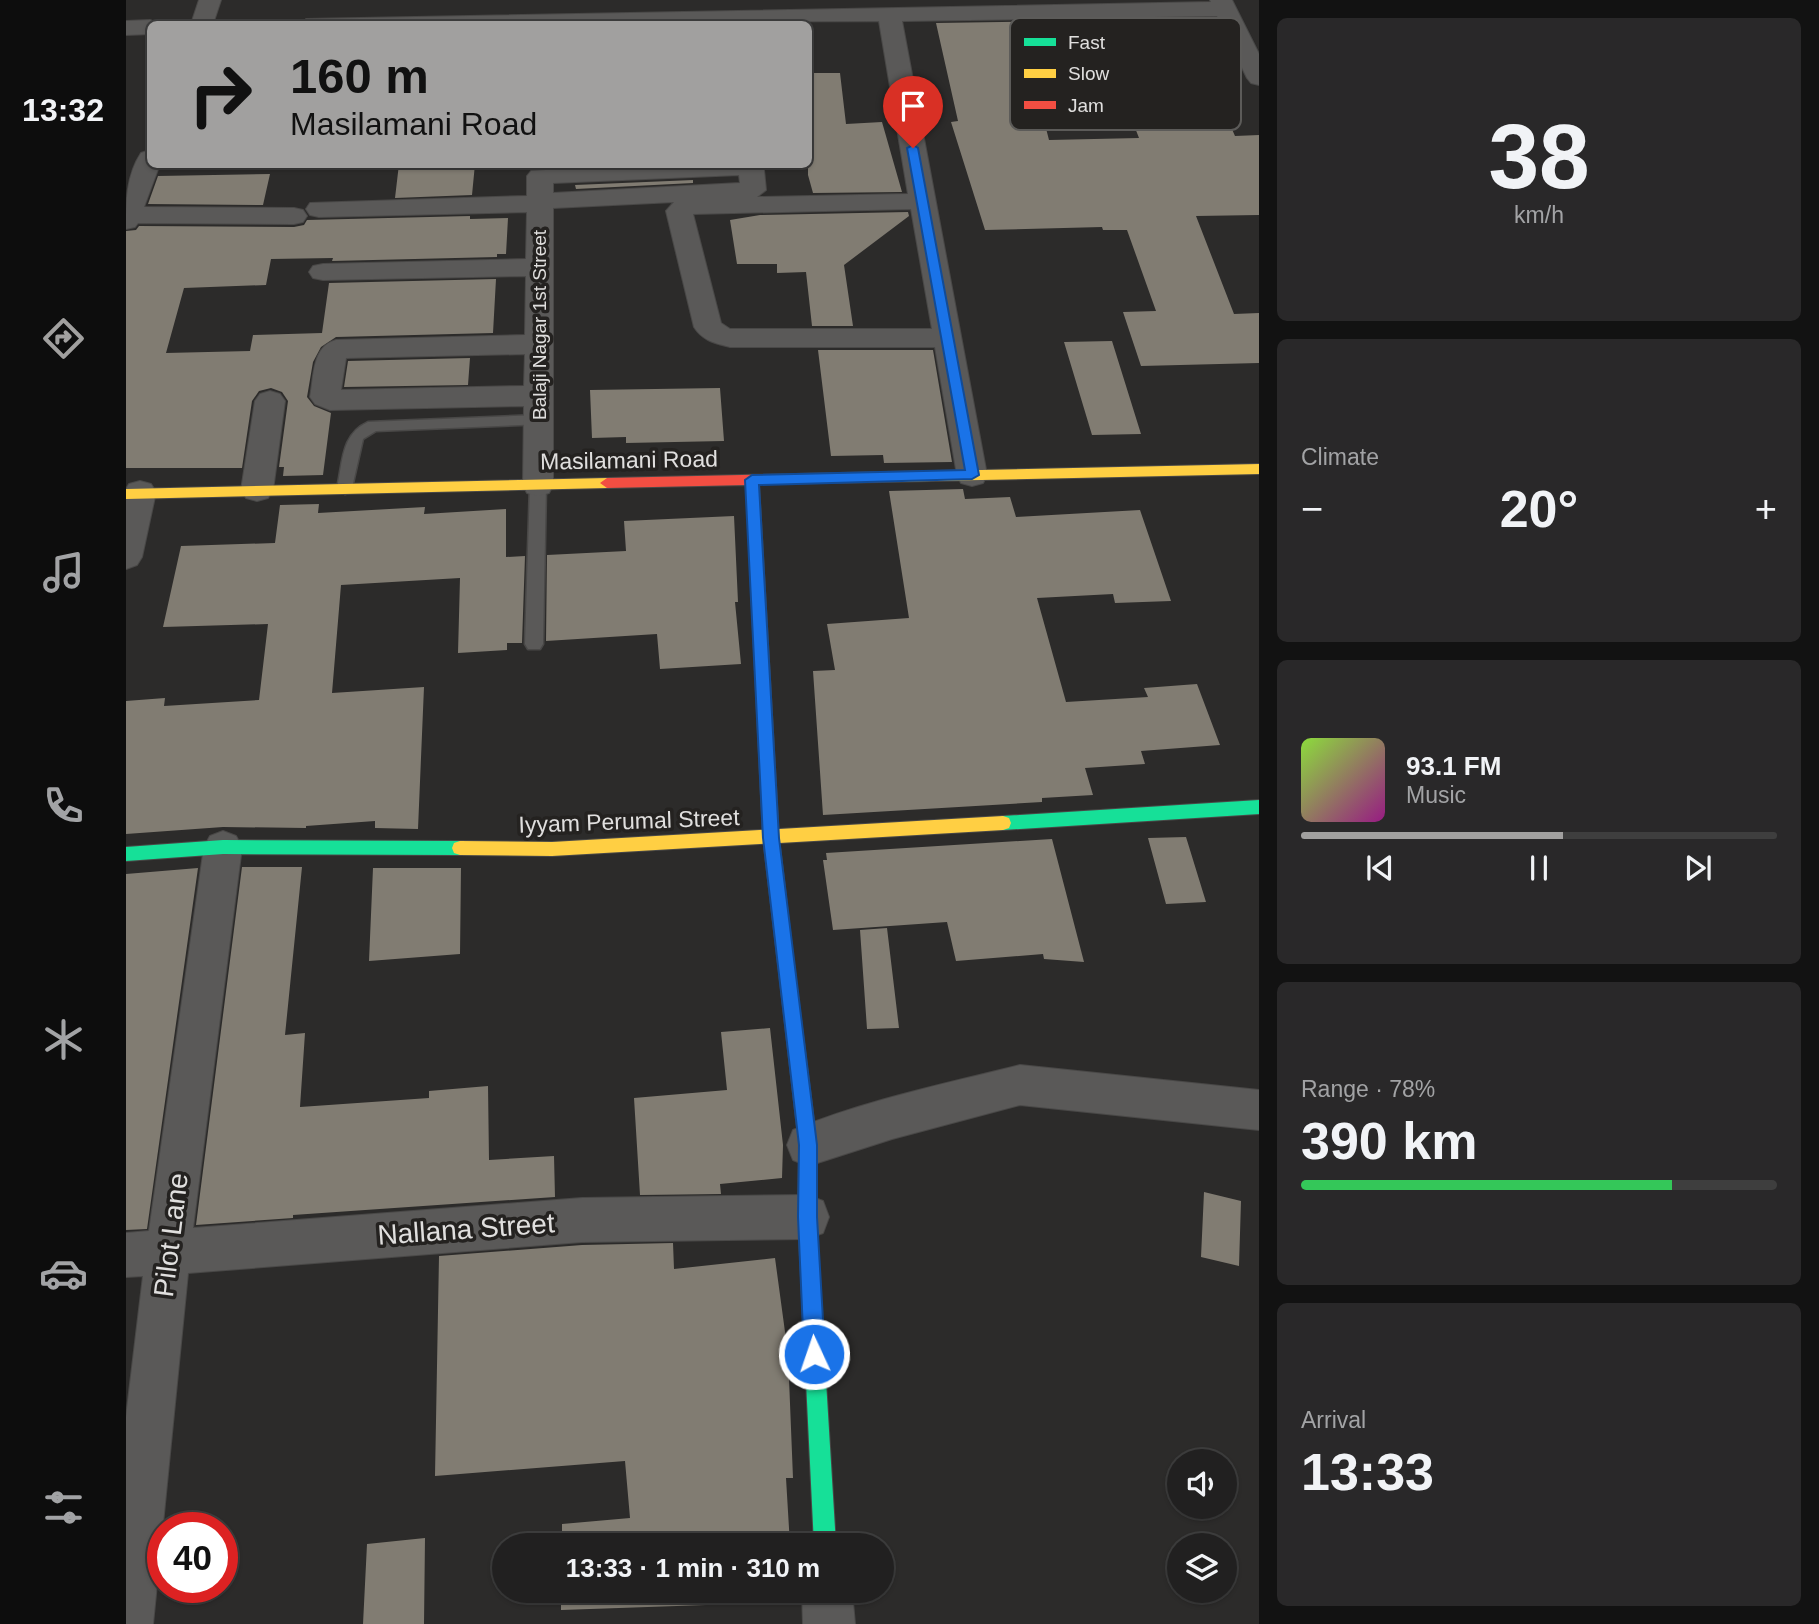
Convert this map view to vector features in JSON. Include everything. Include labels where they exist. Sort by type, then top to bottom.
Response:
[{"type":"street","points":[[203,21],[210,0]]},
{"type":"street","points":[[390,21],[758,8],[888,15],[988,6],[1223,4]]},
{"type":"street","points":[[888,15],[972,475]]},
{"type":"street","points":[[126,27],[147,27]]},
{"type":"street","points":[[1241,41],[1259,78]]},
{"type":"street","points":[[147,166],[127,218],[307,212],[734,168]]},
{"type":"street","points":[[540,186],[753,190],[751,170],[747,168]]},
{"type":"street","name":"Balaji Nagar 1st Street","points":[[538,485],[540,186]]},
{"type":"street","points":[[922,201],[685,206],[678,211],[708,327],[716,334],[730,338],[947,338]]},
{"type":"street","points":[[323,272],[539,267]]},
{"type":"street","points":[[538,408],[330,400],[325,397],[332,354],[336,349],[539,344]]},
{"type":"street","points":[[257,490],[270,401]]},
{"type":"street","name":"Masilamani Road","points":[[133,493],[1259,469]]},
{"type":"street","points":[[752,480],[771,838],[808,1145],[807,1217],[823,1533]]},
{"type":"street","points":[[126,557],[133,493]]},
{"type":"street","name":"Iyyam Perumal Street","points":[[126,854],[223,847],[552,849],[1259,807]]},
{"type":"street","name":"Pilot Lane","points":[[127,1624],[147,1254],[223,847]]},
{"type":"street","points":[[808,1145],[892,1118],[1020,1085],[1259,1110]]},
{"type":"street","name":"Nallana Street","points":[[147,1254],[582,1220],[807,1217]]},
{"type":"street","points":[[828,1603],[829,1624]]},
{"type":"lane","points":[[345,488],[356,437],[374,426],[538,408]]},
{"type":"lane","points":[[534,644],[538,485]]},
{"type":"building","points":[[1010,22],[1010,130],[1046,130],[1049,140],[1139,138],[1136,130],[1232,130],[1235,136],[1259,135],[1259,215],[1196,216],[1234,314],[1259,313],[1259,363],[1141,366],[1123,312],[1156,311],[1127,230],[1103,230],[1102,227],[985,230],[951,122],[958,121],[936,23]]},
{"type":"building","points":[[812,73],[840,73],[846,124],[882,122],[902,192],[813,193],[808,168],[812,168]]},
{"type":"building","points":[[399,168],[475,168],[472,195],[395,198]]},
{"type":"building","points":[[270,174],[263,205],[148,204],[158,176]]},
{"type":"building","points":[[693,180],[693,183],[576,189],[575,185]]},
{"type":"building","points":[[908,212],[909,216],[844,265],[853,326],[812,326],[806,272],[777,273],[777,264],[737,264],[730,220],[760,215]]},
{"type":"building","points":[[470,216],[470,219],[508,218],[506,254],[497,254],[497,257],[332,261],[333,258],[271,259],[266,285],[184,288],[166,353],[250,351],[253,335],[322,333],[329,283],[496,279],[493,333],[336,337],[321,347],[313,362],[307,397],[314,406],[331,413],[323,475],[283,476],[284,467],[279,467],[288,401],[282,392],[271,388],[259,391],[252,401],[242,468],[126,468],[126,231],[136,230],[139,226],[294,227],[304,225],[307,220]]},
{"type":"building","points":[[1112,341],[1141,434],[1092,435],[1064,342]]},
{"type":"building","points":[[818,350],[933,350],[952,462],[884,463],[883,455],[831,456]]},
{"type":"building","points":[[470,358],[468,385],[344,387],[348,361]]},
{"type":"building","points":[[720,388],[724,441],[626,443],[626,437],[592,438],[590,390]]},
{"type":"building","points":[[963,489],[965,499],[1010,497],[1016,517],[1140,510],[1171,601],[1115,603],[1113,594],[1037,598],[1066,702],[1148,697],[1144,688],[1197,684],[1220,745],[1141,751],[1145,764],[1085,768],[1093,795],[1042,798],[1042,802],[823,815],[813,671],[835,670],[827,624],[909,618],[889,491]]},
{"type":"building","points":[[319,504],[318,513],[425,507],[424,514],[506,509],[506,557],[525,556],[522,643],[507,643],[507,650],[458,653],[460,578],[341,585],[332,693],[424,687],[418,829],[375,828],[375,821],[306,828],[223,827],[126,834],[126,701],[165,698],[164,706],[259,700],[268,624],[163,627],[181,546],[275,543],[280,505]]},
{"type":"building","points":[[734,516],[738,602],[735,602],[741,664],[660,669],[657,634],[546,641],[547,555],[626,551],[624,521]]},
{"type":"building","points":[[1186,837],[1206,902],[1166,904],[1148,838]]},
{"type":"building","points":[[1052,839],[1084,962],[1044,959],[1043,954],[956,961],[947,922],[833,930],[823,860],[827,860],[826,853]]},
{"type":"building","points":[[242,867],[302,867],[285,1035],[305,1033],[300,1107],[429,1098],[429,1091],[488,1086],[489,1160],[554,1156],[555,1197],[293,1215],[293,1218],[196,1225]]},
{"type":"building","points":[[198,868],[147,1229],[126,1230],[126,874]]},
{"type":"building","points":[[373,868],[461,868],[460,954],[369,961]]},
{"type":"building","points":[[887,928],[899,1028],[867,1029],[860,930]]},
{"type":"building","points":[[770,1028],[783,1145],[782,1178],[720,1184],[721,1194],[640,1195],[634,1098],[727,1090],[721,1032]]},
{"type":"building","points":[[1204,1192],[1241,1201],[1239,1266],[1201,1257]]},
{"type":"building","points":[[673,1243],[674,1269],[775,1258],[788,1354],[793,1478],[786,1478],[789,1533],[562,1533],[562,1524],[630,1518],[625,1461],[435,1476],[439,1256],[582,1245]]},
{"type":"building","points":[[425,1538],[424,1624],[363,1624],[367,1544]]},
{"type":"building","points":[[561,1603],[764,1603],[561,1610]]},
{"type":"traffic: fast","points":[[1003,823],[1259,807]]},
{"type":"traffic: fast","points":[[126,854],[223,847],[460,848]]},
{"type":"traffic: fast","points":[[786,964],[808,1145],[807,1217],[824,1533]]},
{"type":"traffic: slow","points":[[883,477],[1259,469]]},
{"type":"traffic: slow","points":[[126,494],[607,483]]},
{"type":"traffic: slow","points":[[460,848],[552,849],[1003,823]]},
{"type":"traffic: jam","points":[[607,483],[883,477]]},
{"type":"traffic: jam","points":[[752,480],[771,838],[786,964]]},
{"type":"route","points":[[814,1354],[807,1217],[808,1145],[771,838],[752,480],[972,475],[913,148]]}]
